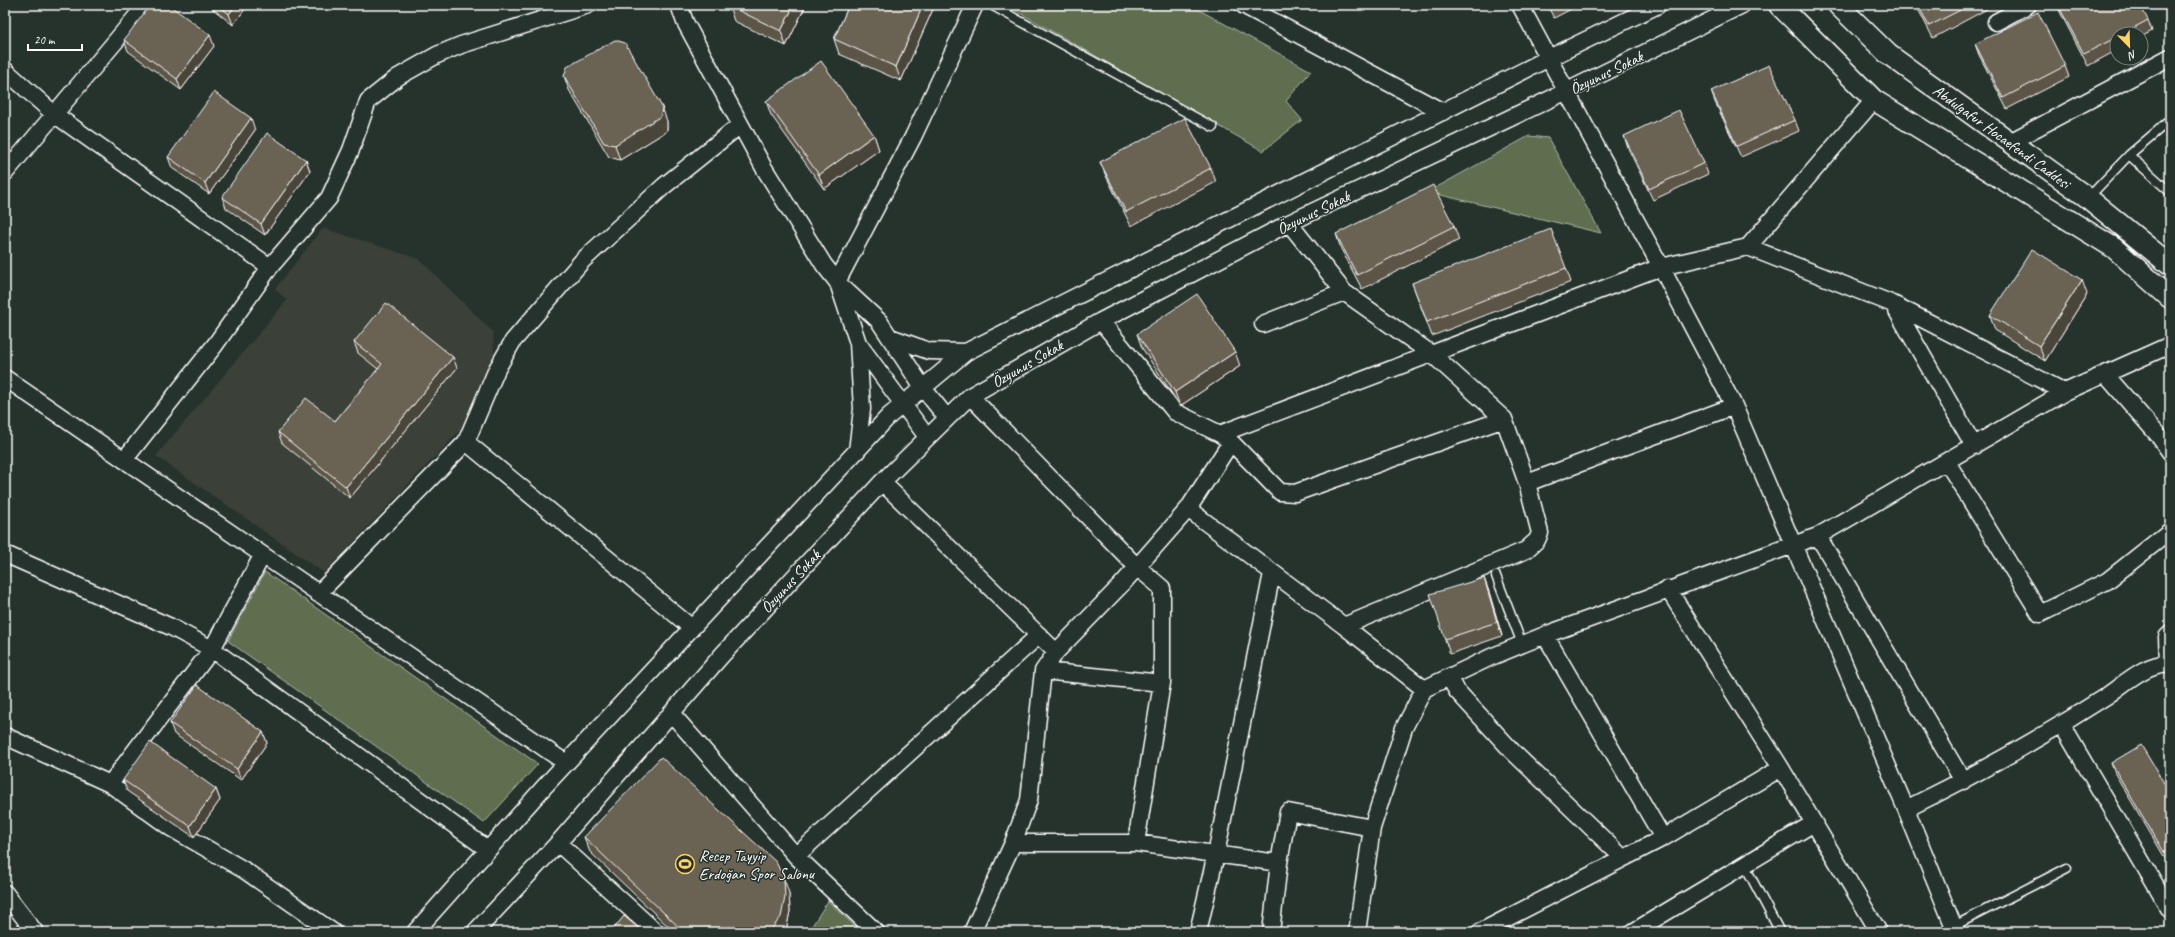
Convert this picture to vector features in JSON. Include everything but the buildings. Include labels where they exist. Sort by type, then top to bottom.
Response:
[{"type":"street","points":[[5,173],[146,5]]},
{"type":"street","points":[[124,460],[215,345],[270,267],[329,198],[351,150],[368,101],[383,88],[414,67],[437,55],[461,45],[588,5]]},
{"type":"street","points":[[679,5],[684,22],[740,125],[764,168],[824,265],[838,283],[879,321],[923,388],[947,418]]},
{"type":"street","points":[[857,450],[862,409],[858,343],[838,283],[913,137],[975,5]]},
{"type":"street","points":[[1243,5],[1443,112]]},
{"type":"street","points":[[1520,5],[1565,92],[1661,267],[1734,406],[1906,809],[1955,929]]},
{"type":"street","points":[[415,932],[487,849],[566,763],[889,416],[966,352],[1443,112],[1547,58],[1658,5]]},
{"type":"street","name":"Özyunus Sokak","points":[[475,932],[558,843],[722,655],[882,482],[927,436],[970,396],[1101,321],[1289,223],[1565,92],[1742,5]]},
{"type":"street","points":[[1779,5],[1874,100],[2114,248],[2170,298]]},
{"type":"street","name":"Abdulgafur Hocaefendi Caddesi","points":[[1838,5],[1888,54],[2088,198],[2170,264]]},
{"type":"street","points":[[1996,22],[2028,5]]},
{"type":"street","points":[[2010,142],[2170,57]]},
{"type":"street","points":[[5,70],[54,114],[270,267]]},
{"type":"street","points":[[1748,247],[1874,100]]},
{"type":"street","points":[[318,594],[466,442],[497,369],[513,341],[582,261],[664,186],[740,125]]},
{"type":"street","points":[[1289,223],[1344,292],[1433,355],[1504,420],[1526,483],[1540,533],[1537,540],[1526,550],[1344,626]]},
{"type":"street","points":[[972,932],[1013,843],[1029,800],[1043,671],[1056,652],[1137,567],[1188,509],[1226,438],[1433,355],[1661,267],[1748,247],[1893,304],[2065,392]]},
{"type":"street","points":[[1263,324],[1344,292]]},
{"type":"street","points":[[1893,304],[1974,446]]},
{"type":"street","points":[[1101,321],[1175,412],[1226,438],[1280,492],[1295,493],[1504,420]]},
{"type":"street","points":[[890,337],[929,351],[966,352]]},
{"type":"street","points":[[858,343],[927,436]]},
{"type":"street","points":[[1357,932],[1372,828],[1404,728],[1424,689],[1545,635],[1668,589],[1818,536],[2065,392],[2170,345]]},
{"type":"street","points":[[2105,374],[2158,435],[2170,452]]},
{"type":"street","points":[[5,378],[262,556],[566,763]]},
{"type":"street","points":[[970,396],[1137,567],[1162,588],[1162,683],[1136,843]]},
{"type":"street","points":[[1526,483],[1734,406]]},
{"type":"street","points":[[466,442],[692,628]]},
{"type":"street","points":[[1947,462],[2040,614],[2107,581],[2170,531]]},
{"type":"street","points":[[882,482],[1056,652]]},
{"type":"street","points":[[1188,509],[1344,626],[1424,689]]},
{"type":"street","points":[[1818,536],[1963,781]]},
{"type":"street","points":[[5,554],[171,627],[212,649],[487,849]]},
{"type":"street","points":[[110,784],[212,649],[262,556]]},
{"type":"street","points":[[1198,932],[1216,854],[1272,573]]},
{"type":"street","points":[[1668,589],[1781,768],[1879,932]]},
{"type":"street","points":[[1906,809],[1963,781],[2062,725],[2152,666],[2169,664],[2167,637],[2170,634]]},
{"type":"street","points":[[796,856],[1039,635]]},
{"type":"street","points":[[1545,635],[1663,838]]},
{"type":"street","points":[[1043,671],[1162,683]]},
{"type":"street","points":[[1449,677],[1457,691],[1518,757],[1623,858]]},
{"type":"street","points":[[672,714],[796,856],[876,932]]},
{"type":"street","points":[[2062,725],[2170,910]]},
{"type":"street","points":[[5,736],[110,784],[170,828],[244,870],[332,932]]},
{"type":"street","points":[[1480,932],[1663,838],[1781,768]]},
{"type":"street","points":[[1271,932],[1279,863],[1288,812],[1372,828]]},
{"type":"street","points":[[1633,932],[1745,866],[1814,823]]},
{"type":"street","points":[[558,843],[656,932]]},
{"type":"street","points":[[1013,843],[1136,843],[1279,863]]},
{"type":"street","points":[[5,893],[35,932]]},
{"type":"lane","points":[[991,5],[1212,127]]},
{"type":"lane","points":[[2088,198],[2129,155],[2170,120]]},
{"type":"lane","points":[[2129,155],[2170,192]]},
{"type":"lane","points":[[1496,576],[1522,644]]},
{"type":"lane","points":[[1745,866],[1780,932]]},
{"type":"lane","points":[[1955,929],[2067,868]]},
{"type":"shaded area","points":[[323,228],[419,259],[493,332],[494,354],[469,421],[324,573],[156,456],[287,300],[275,289]]},
{"type":"green space","points":[[1006,5],[1190,5],[1311,71],[1286,101],[1302,120],[1263,151]]},
{"type":"green space","points":[[1529,136],[1548,138],[1601,233],[1428,192]]},
{"type":"green space","points":[[265,572],[538,764],[484,823],[228,641]]},
{"type":"green space","points":[[828,901],[861,932],[808,932]]},
{"type":"place","name":"Recep Tayyip Erdoğan Spor Salonu","points":[[685,864]]}]
